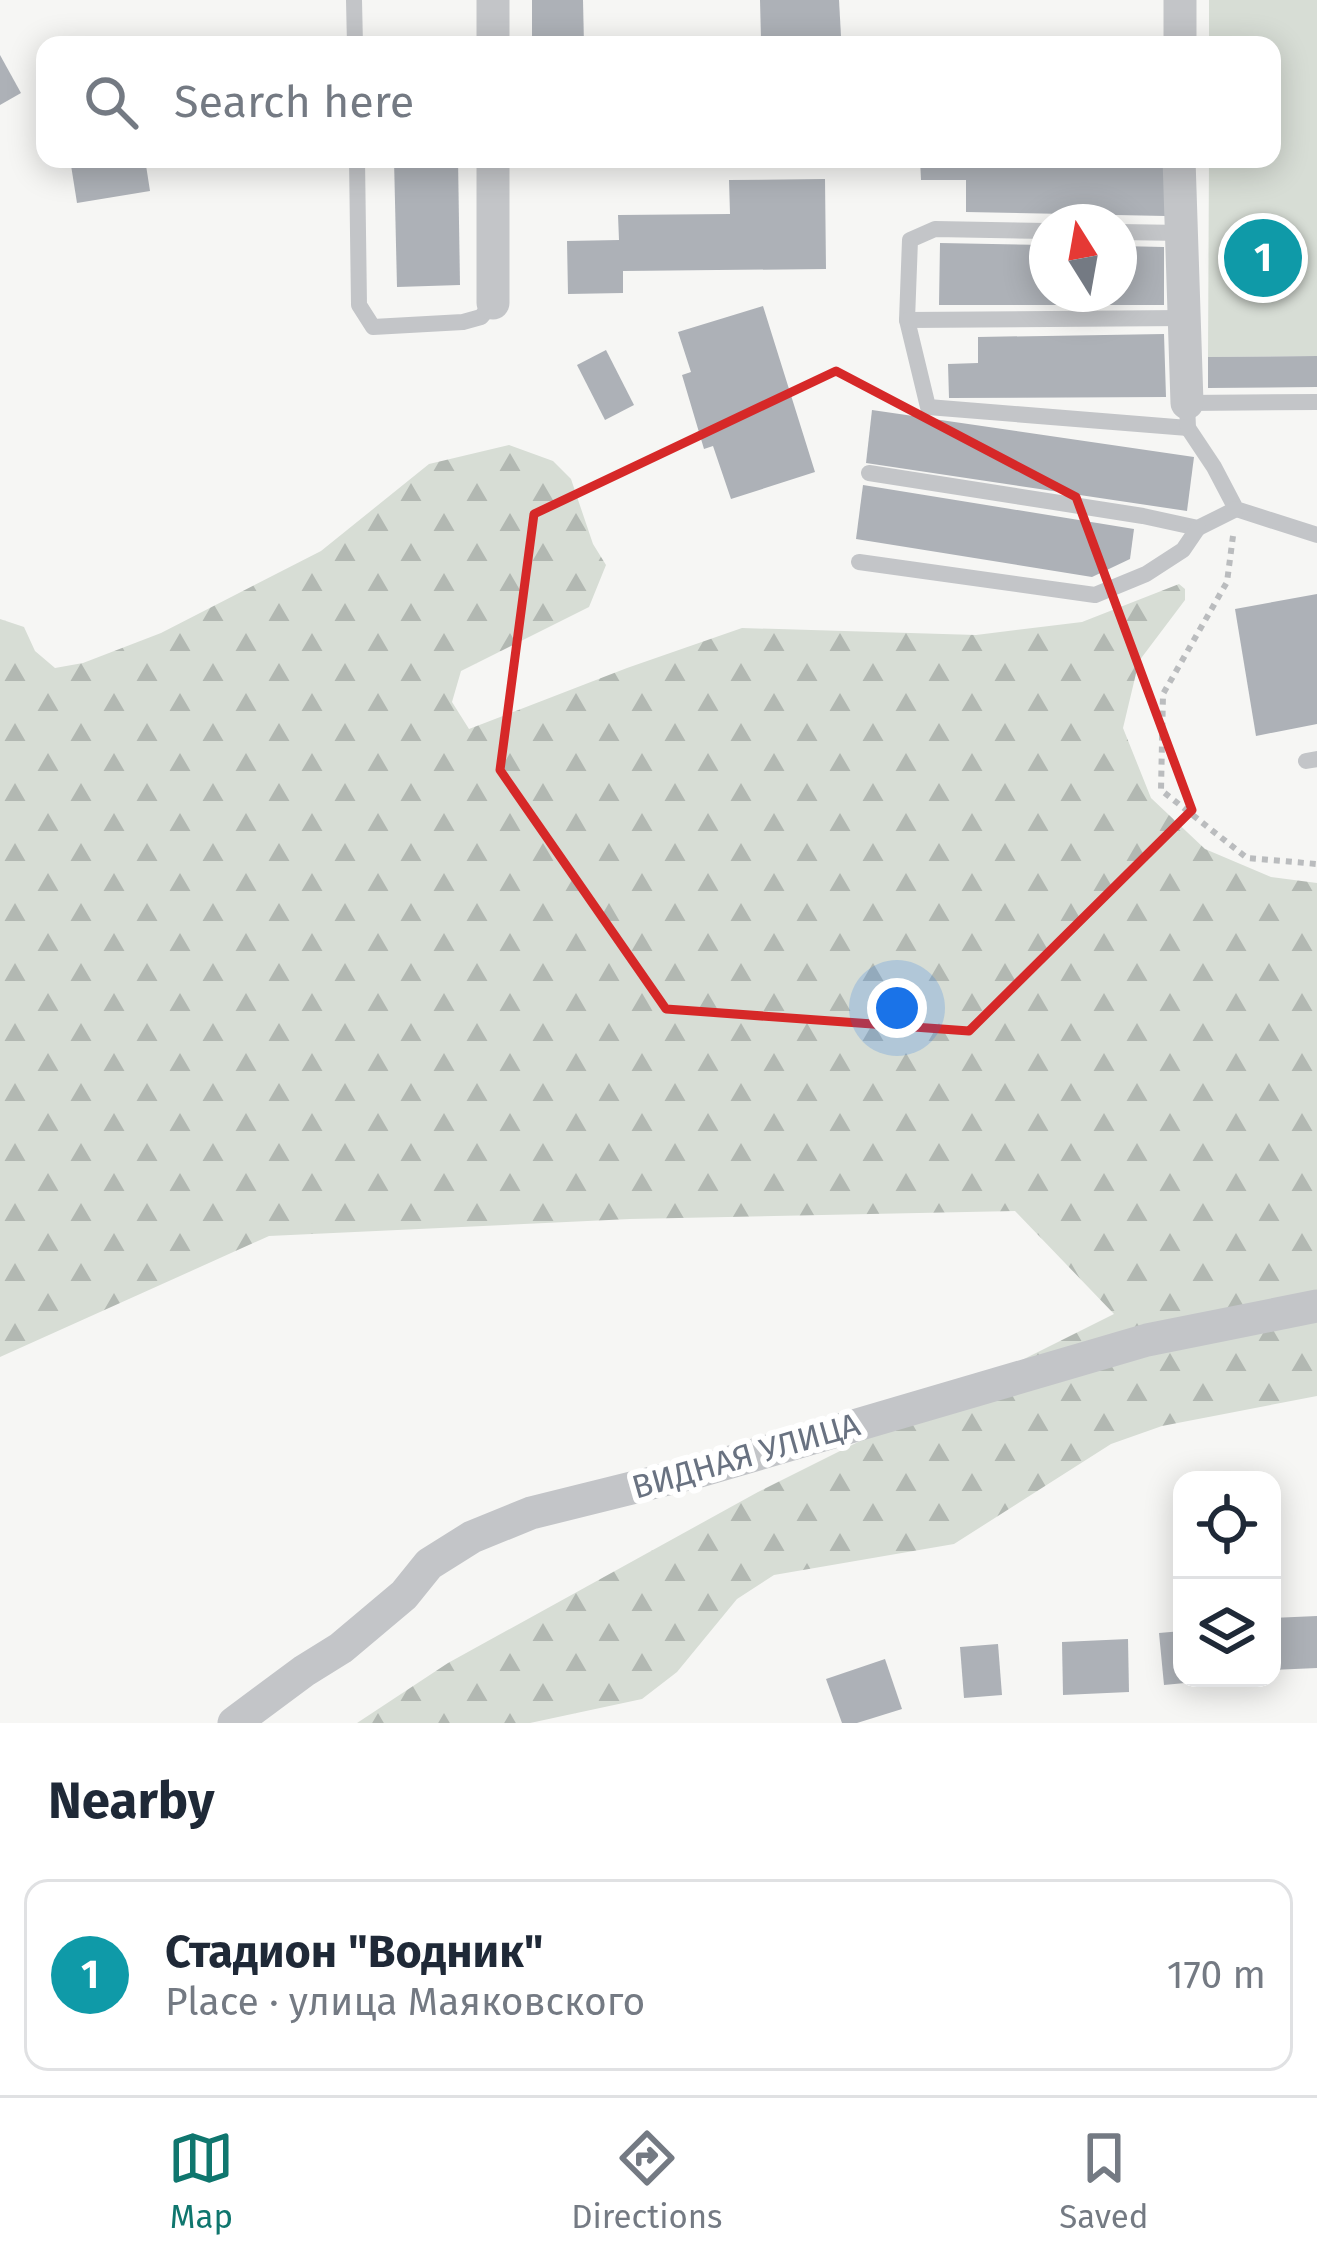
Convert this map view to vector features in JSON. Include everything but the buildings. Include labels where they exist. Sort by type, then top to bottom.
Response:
[{"type":"street","points":[[493,0],[493,36]]},
{"type":"street","points":[[1180,0],[1180,36]]},
{"type":"street","points":[[493,168],[493,303]]},
{"type":"street","points":[[1179,168],[1187,416]]},
{"type":"street","name":"ВИДНАЯ УЛИЦА","points":[[234,1723],[341,1648],[404,1595],[429,1564],[472,1537],[530,1514],[700,1471],[1147,1340],[1317,1306]]},
{"type":"lane","points":[[354,0],[355,36]]},
{"type":"lane","points":[[356,168],[359,305],[373,327],[464,322],[481,317],[493,303]]},
{"type":"lane","points":[[1029,231],[934,229],[910,239],[907,320],[928,406],[1187,416],[1317,402]]},
{"type":"lane","points":[[1137,232],[1183,233]]},
{"type":"lane","points":[[907,320],[1185,318]]},
{"type":"lane","points":[[1187,416],[1236,509],[1317,536]]},
{"type":"lane","points":[[868,473],[1198,528]]},
{"type":"lane","points":[[859,562],[1095,595],[1146,574],[1183,550],[1198,528],[1236,509]]},
{"type":"path","points":[[1236,509],[1227,582],[1163,694],[1161,790],[1247,858],[1317,863]]},
{"type":"highlighted area","points":[[836,371],[1076,497],[1192,810],[969,1031],[666,1009],[500,770],[534,514]]},
{"type":"green space","points":[[1209,0],[1317,0],[1317,356],[1208,357],[1209,168],[1281,168],[1281,36],[1209,36]]},
{"type":"green space","points":[[509,445],[553,461],[571,479],[593,544],[606,565],[589,607],[461,671],[452,702],[469,729],[742,628],[976,635],[1082,622],[1179,584],[1185,589],[1185,600],[1139,661],[1123,728],[1151,798],[1205,849],[1271,877],[1317,883],[1317,1396],[1162,1426],[1111,1444],[954,1544],[774,1575],[737,1599],[677,1672],[642,1699],[530,1723],[357,1723],[448,1663],[758,1492],[1114,1314],[1015,1211],[630,1219],[269,1236],[0,1357],[0,619],[24,627],[35,651],[55,668],[83,663],[161,633],[321,551],[429,464]]},
{"type":"place","name":"Стадион \"Водник\"","points":[[1263,258]]}]
